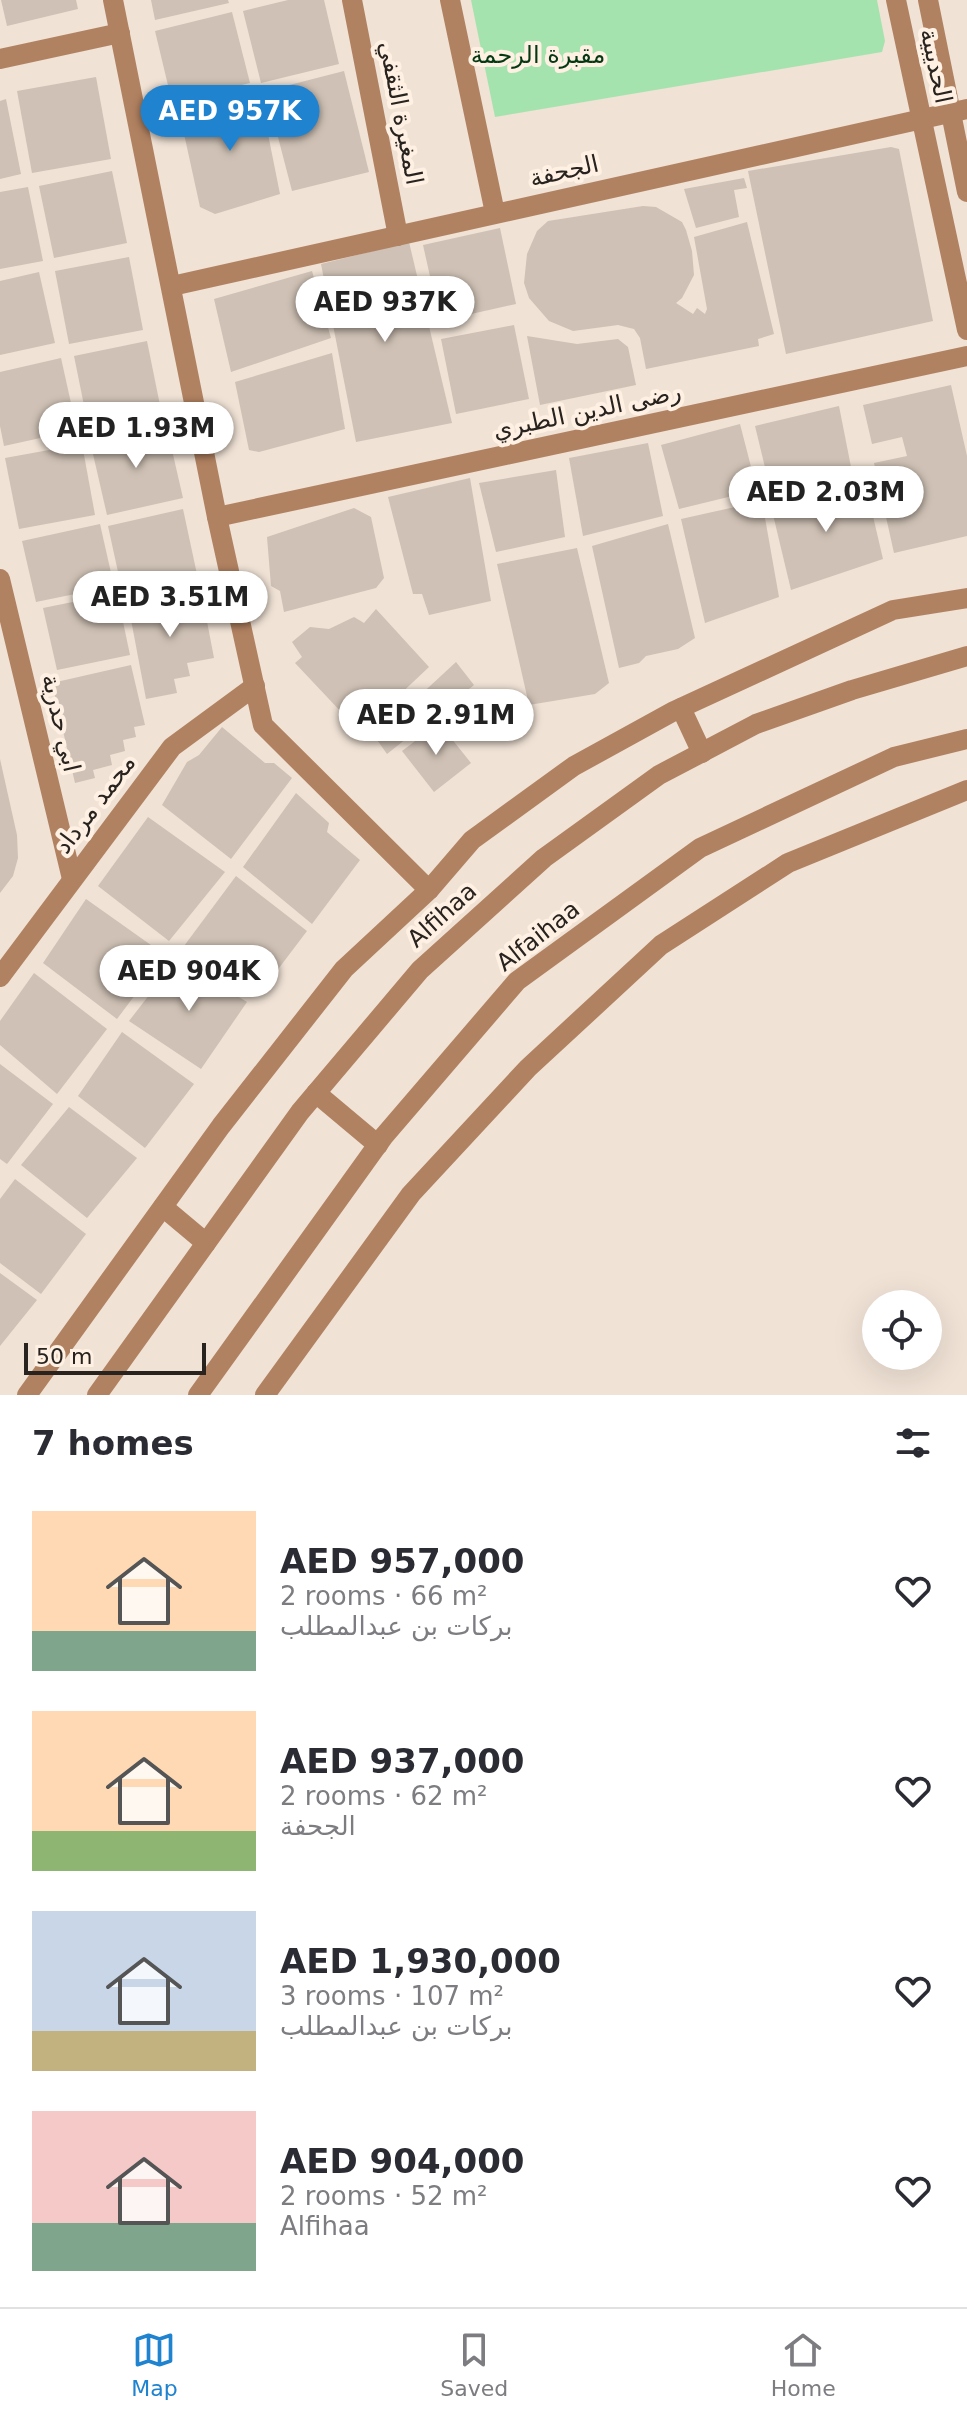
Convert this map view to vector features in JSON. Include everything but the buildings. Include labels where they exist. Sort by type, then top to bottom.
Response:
[{"type":"street","points":[[113,0],[217,517],[263,725],[429,890]]},
{"type":"street","name":"المغيرة الثقفي","points":[[352,0],[398,236]]},
{"type":"street","points":[[450,0],[495,213]]},
{"type":"street","name":"الحديبية","points":[[896,0],[967,330]]},
{"type":"street","name":"الحديبية","points":[[928,0],[959,111],[967,192]]},
{"type":"street","points":[[0,59],[120,33]]},
{"type":"street","name":"الجحفة","points":[[172,286],[959,111]]},
{"type":"street","name":"رضى الدين الطبري","points":[[217,517],[967,356]]},
{"type":"street","name":"ابي حدرية","points":[[0,579],[72,879]]},
{"type":"street","points":[[27,1395],[221,1126],[344,969],[429,890],[472,840],[574,766],[681,708],[893,610],[967,598]]},
{"type":"street","name":"Alfihaa","points":[[97,1395],[316,1093],[420,970],[544,858],[659,775],[756,724],[852,690],[967,656]]},
{"type":"street","name":"محمد مرداد","points":[[0,977],[172,747],[255,686]]},
{"type":"street","points":[[681,708],[702,753]]},
{"type":"street","name":"Alfaihaa","points":[[198,1395],[378,1145],[517,981],[700,848],[894,757],[967,739]]},
{"type":"street","points":[[265,1395],[411,1194],[528,1068],[661,945],[788,863],[967,790]]},
{"type":"street","points":[[316,1093],[378,1145]]},
{"type":"street","points":[[163,1207],[206,1243]]},
{"type":"green space","name":"مقبرة الرحمة","points":[[471,0],[877,0],[885,41],[882,52],[495,117]]}]
